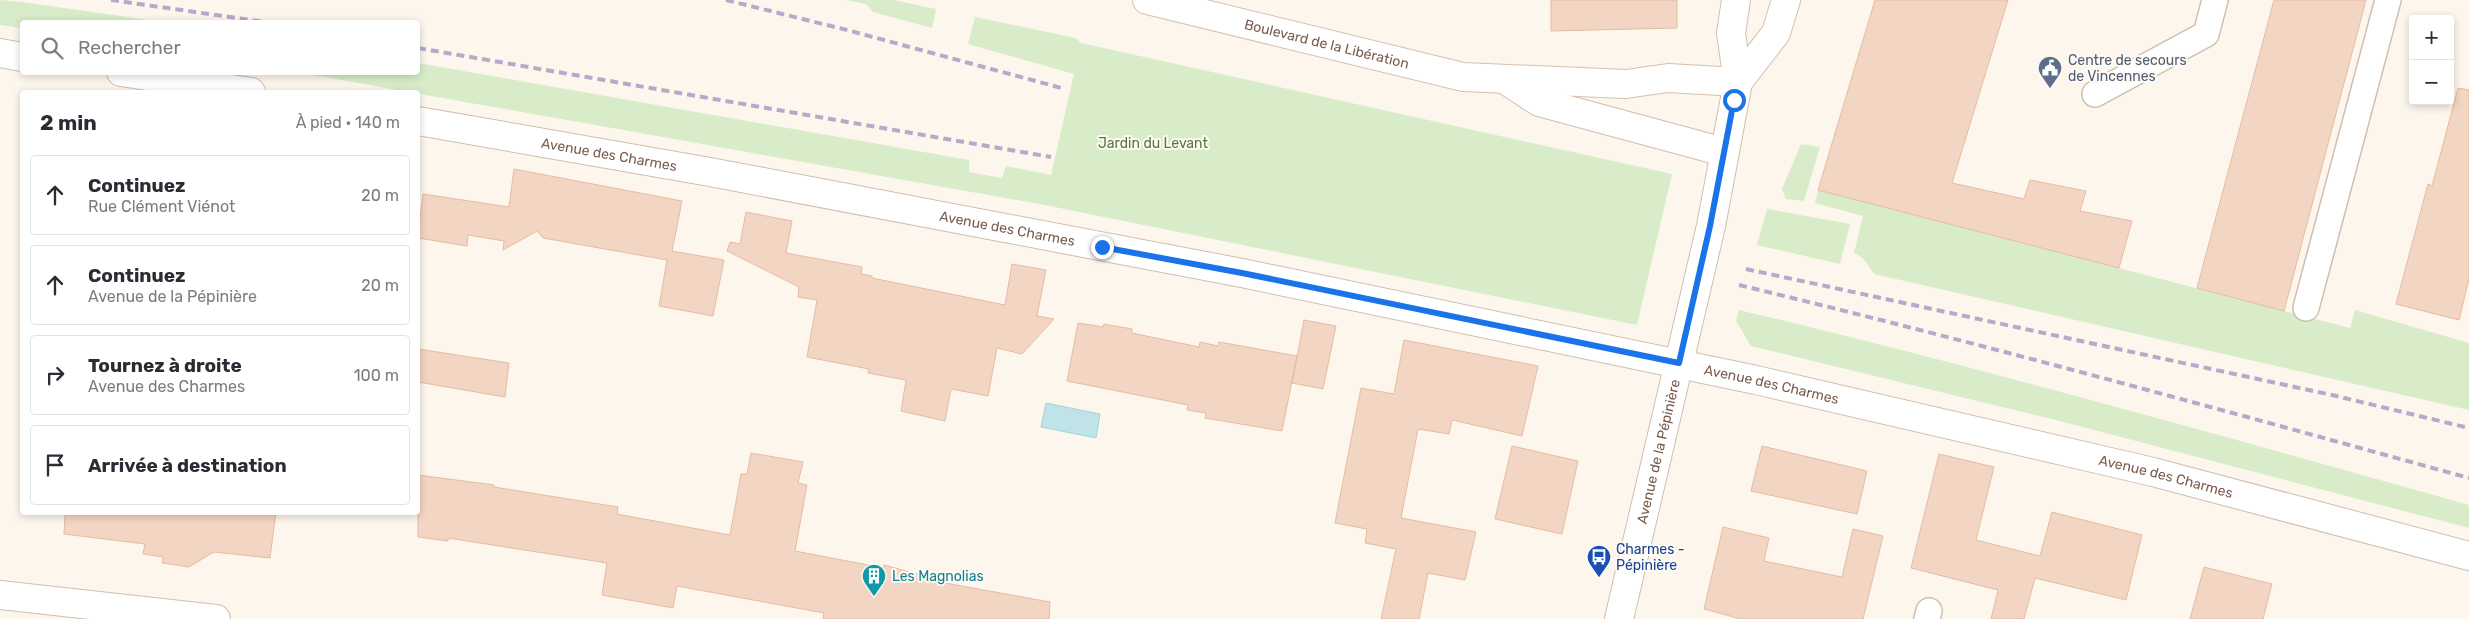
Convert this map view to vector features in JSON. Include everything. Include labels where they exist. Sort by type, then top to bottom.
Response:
[{"type":"street","name":"Boulevard de la Libération","points":[[1147,0],[1463,77],[1626,84],[1668,78],[1738,82]]},
{"type":"street","points":[[1736,0],[1731,33],[1738,82]]},
{"type":"street","points":[[1738,82],[1776,33],[1786,0]]},
{"type":"street","points":[[0,53],[20,57]]},
{"type":"street","points":[[140,75],[237,90]]},
{"type":"street","points":[[1507,80],[1539,102],[1724,152]]},
{"type":"street","name":"Avenue de la Pépinière","points":[[1619,619],[1710,226],[1738,82]]},
{"type":"street","name":"Avenue des Charmes","points":[[420,121],[720,174],[1242,273],[1679,363],[2153,472],[2469,556]]},
{"type":"street","points":[[0,596],[216,619]]},
{"type":"lane","points":[[2095,94],[2206,34],[2215,0]]},
{"type":"lane","points":[[2306,308],[2388,0]]},
{"type":"green space","points":[[0,0],[149,20],[20,20],[20,28],[0,25]]},
{"type":"green space","points":[[846,0],[893,0],[936,9],[932,28],[873,12],[866,4]]},
{"type":"green space","name":"Jardin du Levant","points":[[975,17],[1076,38],[1081,43],[1672,174],[1637,325],[1045,205],[420,94],[420,90],[398,90],[313,75],[420,75],[420,63],[969,160],[969,172],[1002,178],[1006,166],[1051,175],[1074,74],[968,44]]},
{"type":"green space","points":[[1801,144],[1820,147],[1804,201],[1786,199],[1782,189]]},
{"type":"green space","points":[[1818,190],[2350,328],[2355,310],[2469,343],[2469,410],[1874,274],[1863,258],[1854,253],[1863,216],[1815,203]]},
{"type":"green space","points":[[1767,209],[1850,224],[1840,264],[1757,245]]},
{"type":"green space","points":[[1739,310],[2014,379],[2469,505],[2469,528],[2056,420],[1751,346],[1736,321]]},
{"type":"water","points":[[1046,403],[1100,414],[1096,438],[1041,427]]},
{"type":"building","points":[[1551,0],[1677,0],[1677,28],[1551,31]]},
{"type":"building","points":[[1875,0],[2008,0],[1952,183],[2024,199],[2030,180],[2086,191],[2080,211],[2132,221],[2119,268],[1818,190]]},
{"type":"building","points":[[2274,0],[2366,0],[2284,311],[2197,288]]},
{"type":"building","points":[[2458,88],[2469,90],[2469,279],[2459,320],[2396,304],[2428,184],[2432,186]]},
{"type":"building","points":[[514,169],[682,201],[672,251],[724,260],[713,316],[659,306],[667,260],[543,238],[537,231],[503,250],[504,241],[468,235],[467,246],[420,238],[423,194],[509,207]]},
{"type":"building","points":[[746,212],[792,221],[786,253],[862,267],[861,274],[872,276],[872,278],[1005,305],[1012,264],[1046,270],[1037,316],[1054,319],[1022,354],[997,348],[988,396],[951,389],[945,421],[901,411],[906,380],[868,373],[869,369],[807,357],[817,300],[798,297],[799,287],[727,251],[730,242],[740,244]]},
{"type":"building","points":[[1304,320],[1336,326],[1323,389],[1292,383]]},
{"type":"building","points":[[1078,323],[1103,327],[1104,324],[1132,329],[1132,333],[1199,347],[1200,342],[1218,346],[1219,342],[1297,356],[1282,431],[1205,418],[1206,413],[1187,410],[1188,405],[1067,381]]},
{"type":"building","points":[[1404,340],[1538,366],[1522,436],[1452,420],[1449,434],[1418,429],[1401,518],[1476,532],[1465,580],[1428,573],[1419,619],[1381,619],[1396,549],[1365,543],[1367,529],[1335,523],[1361,388],[1394,394]]},
{"type":"building","points":[[420,349],[509,363],[505,397],[420,382]]},
{"type":"building","points":[[1512,446],[1578,461],[1562,534],[1495,519]]},
{"type":"building","points":[[1762,446],[1867,471],[1857,514],[1751,491]]},
{"type":"building","points":[[751,453],[803,462],[798,483],[807,485],[795,551],[884,568],[884,565],[924,576],[923,579],[1050,602],[1049,619],[823,619],[824,613],[677,586],[673,608],[602,595],[607,563],[448,538],[448,541],[418,537],[420,475],[494,485],[494,487],[618,507],[617,514],[730,535],[741,474],[747,474]]},
{"type":"building","points":[[1939,454],[1994,467],[1976,540],[2040,556],[2052,512],[2142,535],[2126,600],[2035,578],[2024,619],[1991,619],[1998,590],[1911,568]]},
{"type":"building","points":[[65,515],[276,515],[270,558],[214,552],[189,567],[162,563],[163,557],[143,554],[145,544],[64,534]]},
{"type":"building","points":[[1723,527],[1769,538],[1764,561],[1842,577],[1853,529],[1883,536],[1863,619],[1741,619],[1704,609]]},
{"type":"building","points":[[2204,567],[2272,584],[2263,619],[2190,619]]},
{"type":"railway","points":[[111,0],[251,20]]},
{"type":"railway","points":[[726,0],[847,30],[1065,89]]},
{"type":"railway","points":[[420,48],[1051,157]]},
{"type":"railway","points":[[1746,269],[2332,395],[2469,428]]},
{"type":"railway","points":[[1739,285],[2014,354],[2469,478]]},
{"type":"place","name":"Centre de secours de Vincennes","points":[[2050,89]]},
{"type":"place","name":"Charmes - Pépinière","points":[[1599,578]]},
{"type":"place","name":"Les Magnolias","points":[[874,597]]},
{"type":"route","points":[[1102,247],[1242,273],[1679,363],[1710,226],[1734,100]]}]
